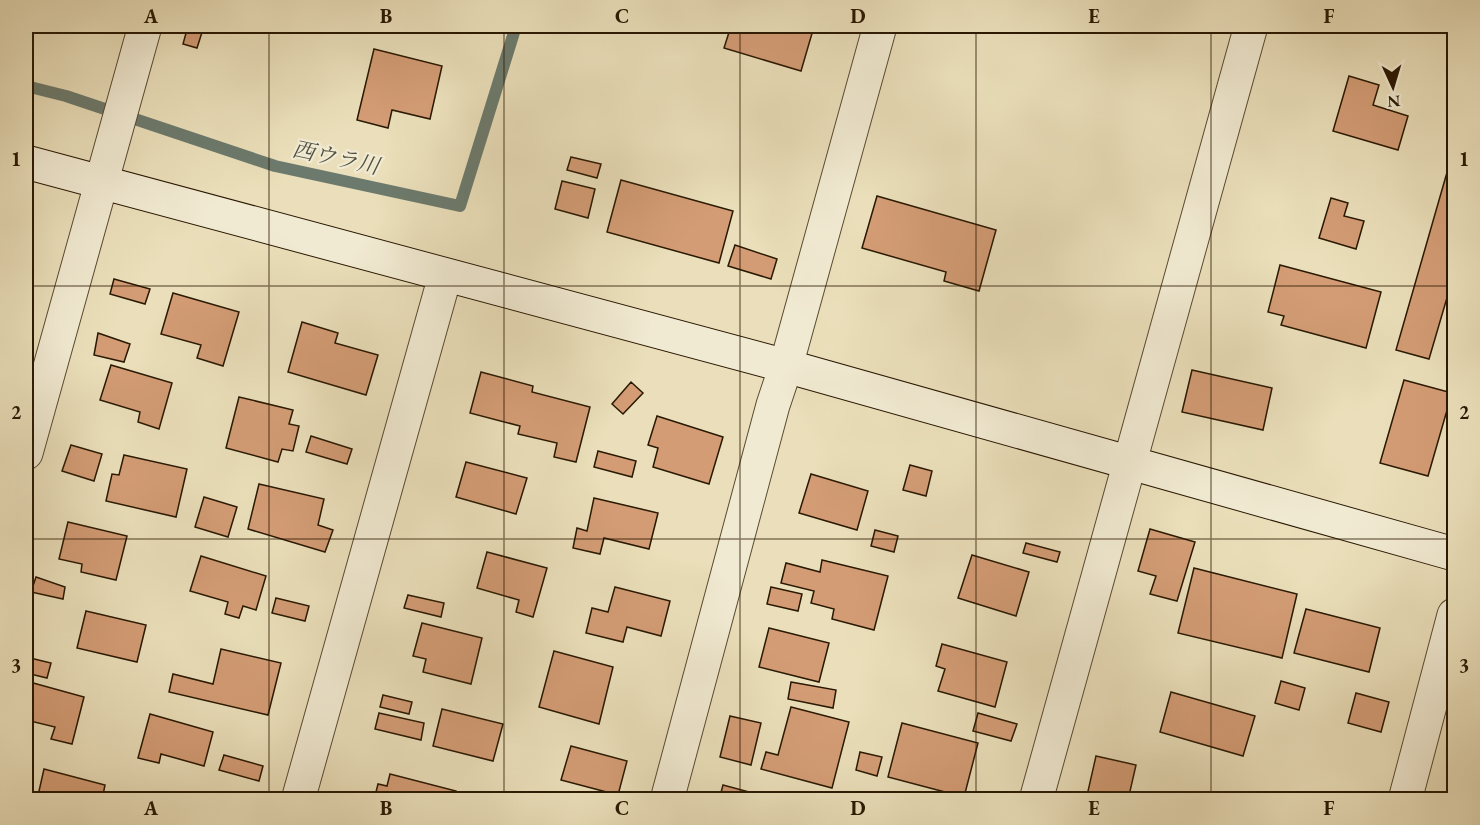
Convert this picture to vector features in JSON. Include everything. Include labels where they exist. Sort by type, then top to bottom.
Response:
[{"type":"street","points":[[26,453],[145,26]]},
{"type":"street","points":[[667,800],[770,417],[880,26]]},
{"type":"street","points":[[1036,800],[1251,26]]},
{"type":"street","points":[[26,162],[786,366],[1455,554]]},
{"type":"street","points":[[298,800],[445,276]]},
{"type":"street","points":[[1405,800],[1455,615]]},
{"type":"building","points":[[188,26],[204,26],[197,48],[183,44]]},
{"type":"building","points":[[731,26],[800,26],[813,30],[801,71],[724,48]]},
{"type":"building","points":[[374,49],[442,66],[430,119],[392,110],[388,128],[357,120]]},
{"type":"building","points":[[1349,76],[1379,85],[1373,105],[1408,116],[1398,150],[1333,131]]},
{"type":"building","points":[[1454,148],[1454,274],[1429,359],[1396,350]]},
{"type":"building","points":[[571,157],[601,164],[597,178],[567,170]]},
{"type":"building","points":[[621,180],[733,211],[719,263],[607,232]]},
{"type":"building","points":[[562,181],[595,189],[588,218],[555,209]]},
{"type":"building","points":[[877,196],[996,230],[979,291],[944,281],[946,272],[862,248]]},
{"type":"building","points":[[1331,198],[1348,203],[1344,216],[1364,221],[1356,249],[1319,238]]},
{"type":"building","points":[[735,245],[777,259],[771,279],[728,266]]},
{"type":"building","points":[[1280,265],[1381,292],[1366,348],[1281,325],[1284,316],[1268,312]]},
{"type":"building","points":[[114,279],[150,289],[145,304],[110,294]]},
{"type":"building","points":[[173,293],[239,312],[223,366],[197,358],[201,345],[161,334]]},
{"type":"building","points":[[302,322],[338,333],[335,343],[378,355],[366,395],[288,372]]},
{"type":"building","points":[[98,333],[130,344],[124,362],[94,355]]},
{"type":"building","points":[[111,365],[172,383],[159,429],[138,422],[140,412],[100,400]]},
{"type":"building","points":[[1192,370],[1272,388],[1263,430],[1182,412]]},
{"type":"building","points":[[481,372],[533,386],[532,392],[590,407],[576,462],[554,457],[557,443],[518,434],[520,426],[470,413]]},
{"type":"building","points":[[1404,380],[1452,393],[1428,476],[1380,463]]},
{"type":"building","points":[[631,382],[643,393],[623,414],[612,404]]},
{"type":"building","points":[[239,397],[293,410],[289,424],[299,426],[293,451],[282,449],[278,462],[226,448]]},
{"type":"building","points":[[657,416],[723,437],[709,484],[653,467],[658,448],[648,445]]},
{"type":"building","points":[[311,436],[352,449],[347,464],[306,452]]},
{"type":"building","points":[[71,445],[102,454],[94,481],[62,471]]},
{"type":"building","points":[[598,451],[636,461],[632,477],[594,467]]},
{"type":"building","points":[[124,455],[187,469],[176,517],[106,501],[112,474],[119,475]]},
{"type":"building","points":[[466,462],[527,478],[516,514],[456,497]]},
{"type":"building","points":[[910,465],[932,471],[926,496],[903,490]]},
{"type":"building","points":[[811,474],[868,491],[857,530],[799,513]]},
{"type":"building","points":[[259,484],[324,499],[318,525],[333,530],[325,552],[248,529]]},
{"type":"building","points":[[204,497],[237,507],[228,537],[195,527]]},
{"type":"building","points":[[594,498],[658,513],[649,549],[604,538],[600,554],[573,548],[577,528],[587,531]]},
{"type":"building","points":[[68,522],[127,536],[116,580],[81,572],[82,564],[59,559]]},
{"type":"building","points":[[1150,529],[1195,542],[1177,601],[1150,594],[1156,576],[1138,571]]},
{"type":"building","points":[[875,530],[898,536],[894,552],[871,546]]},
{"type":"building","points":[[1026,543],[1060,552],[1057,562],[1023,553]]},
{"type":"building","points":[[487,552],[547,568],[533,617],[516,612],[519,600],[477,588]]},
{"type":"building","points":[[972,555],[1029,572],[1016,616],[958,598]]},
{"type":"building","points":[[201,556],[266,576],[256,610],[243,606],[239,618],[225,614],[228,602],[190,591]]},
{"type":"building","points":[[822,560],[888,576],[874,630],[832,619],[834,609],[811,603],[814,591],[781,583],[786,563],[820,572]]},
{"type":"building","points":[[1194,568],[1297,594],[1282,658],[1178,633]]},
{"type":"building","points":[[36,577],[65,587],[63,599],[31,592]]},
{"type":"building","points":[[615,587],[670,601],[661,636],[627,627],[623,642],[586,633],[592,608],[608,612]]},
{"type":"building","points":[[771,587],[802,594],[798,611],[767,604]]},
{"type":"building","points":[[408,595],[444,603],[441,617],[404,608]]},
{"type":"building","points":[[276,598],[309,606],[305,621],[272,613]]},
{"type":"building","points":[[1306,609],[1380,628],[1369,672],[1294,653]]},
{"type":"building","points":[[86,611],[146,625],[137,662],[77,648]]},
{"type":"building","points":[[422,623],[482,638],[471,684],[423,672],[426,659],[413,656]]},
{"type":"building","points":[[769,628],[829,643],[819,682],[759,667]]},
{"type":"building","points":[[942,644],[1007,662],[995,707],[938,691],[945,669],[936,666]]},
{"type":"building","points":[[221,649],[281,663],[268,715],[169,692],[173,674],[213,684]]},
{"type":"building","points":[[554,651],[613,667],[599,724],[539,707]]},
{"type":"building","points":[[26,657],[51,663],[47,678],[26,673]]},
{"type":"building","points":[[26,681],[84,697],[72,744],[51,739],[55,727],[26,720]]},
{"type":"building","points":[[1281,681],[1305,688],[1299,710],[1275,703]]},
{"type":"building","points":[[791,682],[836,690],[833,708],[788,699]]},
{"type":"building","points":[[1171,692],[1255,716],[1243,756],[1160,732]]},
{"type":"building","points":[[1356,693],[1389,702],[1381,732],[1348,723]]},
{"type":"building","points":[[383,695],[412,702],[409,714],[380,707]]},
{"type":"building","points":[[791,707],[849,722],[832,788],[761,769],[766,752],[778,755]]},
{"type":"building","points":[[442,709],[503,724],[493,761],[433,746]]},
{"type":"building","points":[[379,713],[424,723],[421,740],[375,729]]},
{"type":"building","points":[[978,713],[1017,724],[1011,741],[973,731]]},
{"type":"building","points":[[150,714],[213,732],[204,766],[161,754],[159,763],[138,758]]},
{"type":"building","points":[[730,716],[761,723],[751,765],[720,757]]},
{"type":"building","points":[[902,723],[978,743],[964,797],[888,777]]},
{"type":"building","points":[[571,746],[627,761],[618,795],[561,780]]},
{"type":"building","points":[[860,752],[882,757],[877,776],[856,770]]},
{"type":"building","points":[[224,755],[263,766],[259,781],[219,770]]},
{"type":"building","points":[[1096,756],[1136,765],[1128,800],[1086,800]]},
{"type":"building","points":[[44,769],[105,785],[102,800],[37,800]]},
{"type":"building","points":[[390,774],[456,791],[454,800],[374,800],[378,784],[387,786]]},
{"type":"building","points":[[723,785],[779,800],[719,800]]},
{"type":"building","points":[[858,794],[881,800],[857,800]]},
{"type":"waterway","name":"西ウラ川","points":[[26,86],[66,96],[275,166],[460,206],[516,26]]}]
